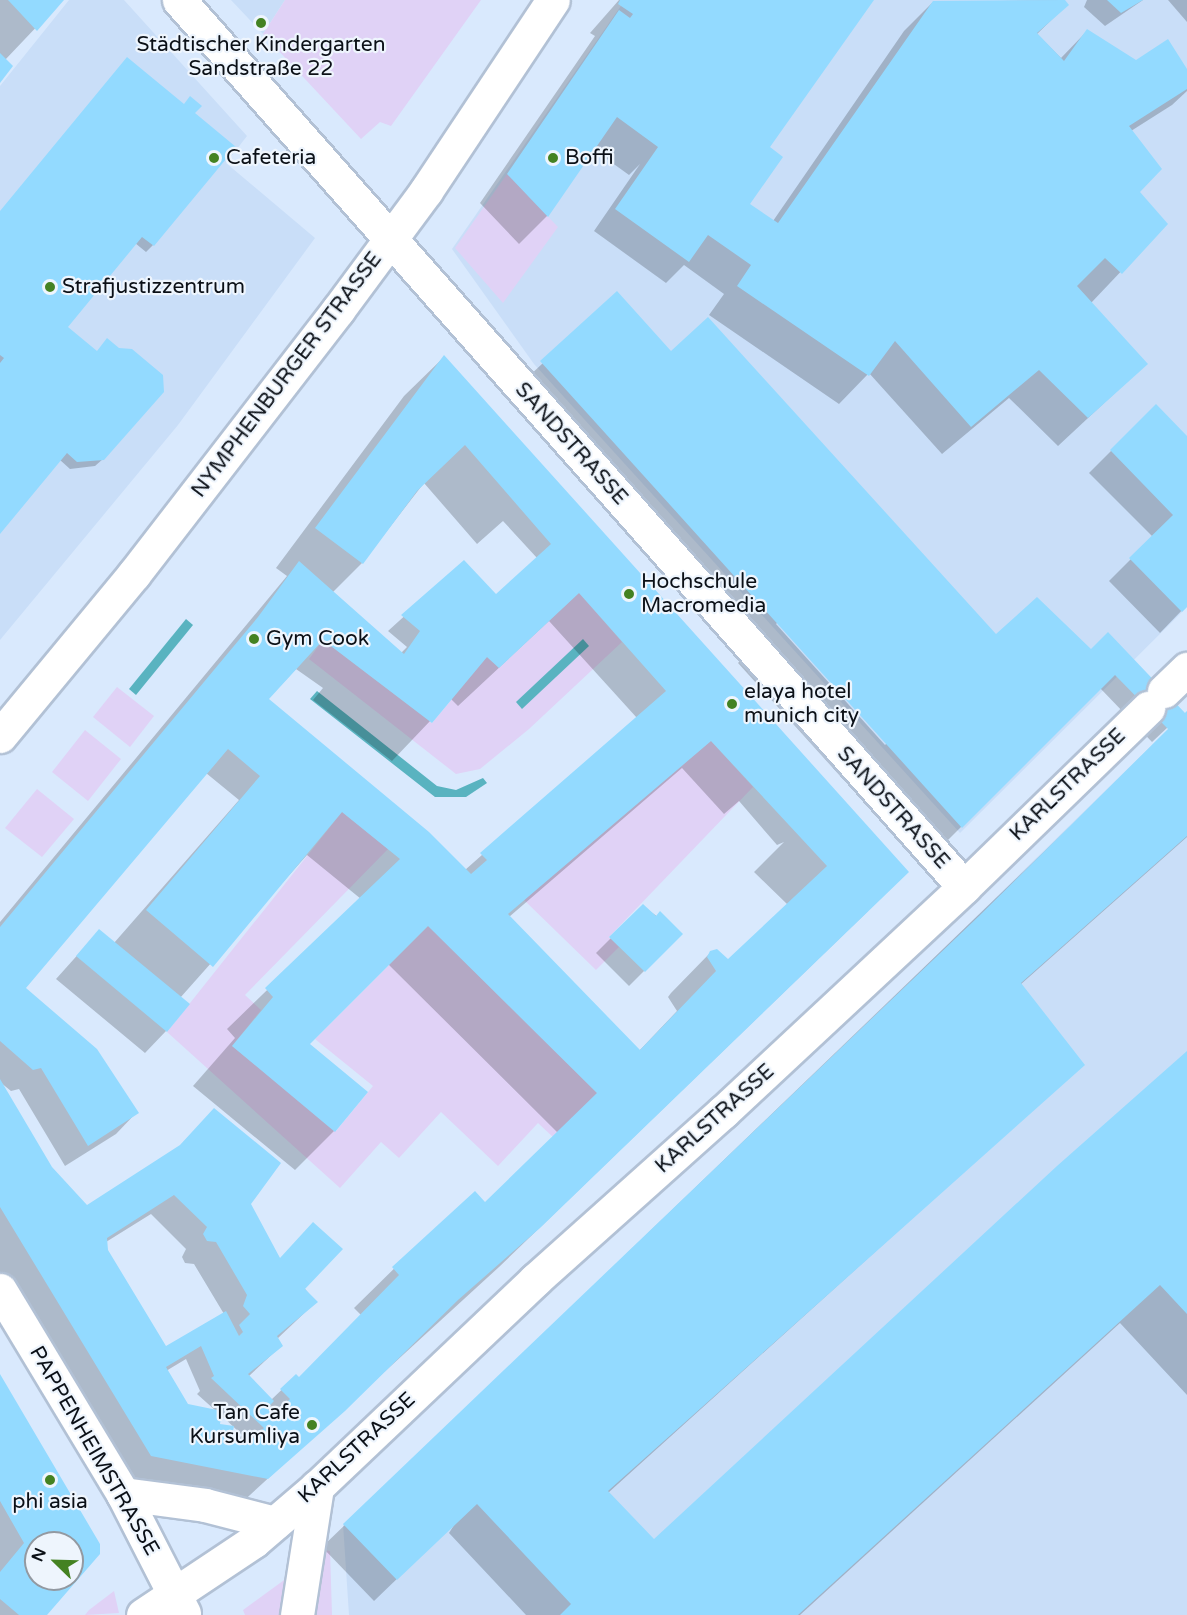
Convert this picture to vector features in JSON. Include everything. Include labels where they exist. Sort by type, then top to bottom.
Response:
[{"type":"street","name":"SANDSTRASSE","points":[[179,0],[964,887]]},
{"type":"street","name":"NYMPHENBURGER STRASSE","points":[[0,736],[141,565],[391,238],[554,0]]},
{"type":"street","name":"KARLSTRASSE","points":[[143,1615],[179,1605],[317,1486],[535,1280],[723,1112],[964,887],[1187,669]]},
{"type":"street","name":"PAPPENHEIMSTRASSE","points":[[0,1290],[123,1494],[179,1605]]},
{"type":"street","points":[[297,1615],[317,1486]]},
{"type":"street","points":[[123,1494],[205,1505],[276,1523]]},
{"type":"shaded area","points":[[69,0],[124,0],[247,136],[226,163],[315,238],[178,425],[0,640],[0,86]]},
{"type":"shaded area","name":"Städtischer Kindergarten Sandstraße 22","points":[[231,0],[285,0],[263,34]]},
{"type":"shaded area","points":[[285,0],[481,0],[391,126],[380,122],[361,139],[263,34]]},
{"type":"shaded area","points":[[625,0],[1187,0],[1187,607],[960,833],[534,364],[452,249]]},
{"type":"shaded area","points":[[507,174],[558,227],[503,303],[455,248]]},
{"type":"shaded area","points":[[579,593],[622,642],[529,729],[480,769],[456,774],[309,659],[323,640],[432,723],[487,657],[499,668]]},
{"type":"shaded area","points":[[117,687],[154,716],[130,747],[93,717]]},
{"type":"shaded area","points":[[1187,711],[1187,1615],[349,1615],[343,1524],[363,1515]]},
{"type":"shaded area","points":[[85,730],[121,759],[88,801],[52,772]]},
{"type":"shaded area","points":[[711,741],[753,787],[609,937],[619,947],[596,970],[524,900]]},
{"type":"shaded area","points":[[37,789],[74,819],[42,857],[5,828]]},
{"type":"shaded area","points":[[342,812],[388,849],[245,995],[261,1010],[232,1046],[336,1131],[373,1086],[315,1039],[428,926],[597,1093],[554,1138],[538,1123],[498,1166],[441,1112],[399,1158],[381,1142],[340,1188],[167,1032]]},
{"type":"shaded area","points":[[321,1549],[330,1551],[332,1615],[309,1615]]},
{"type":"shaded area","points":[[291,1575],[283,1615],[245,1615],[243,1610]]},
{"type":"shaded area","points":[[114,1591],[119,1613],[85,1615],[89,1610]]},
{"type":"water","points":[[186,619],[193,625],[136,695],[129,689]]},
{"type":"water","points":[[583,639],[589,646],[522,709],[516,702]]},
{"type":"water","points":[[317,691],[437,786],[456,790],[483,778],[487,783],[466,797],[435,797],[310,699]]},
{"type":"building","points":[[8,0],[64,0],[37,31]]},
{"type":"building","points":[[620,0],[874,0],[770,147],[783,157],[750,204],[778,223],[933,1],[1065,0],[1069,5],[1037,33],[1064,61],[1087,29],[1136,60],[1168,39],[1187,69],[1187,89],[1129,126],[1162,169],[1140,192],[1168,224],[1122,274],[1105,258],[1077,286],[1148,364],[1088,418],[1039,370],[971,427],[895,341],[869,376],[737,286],[751,265],[708,235],[689,262],[615,209],[658,147],[617,117],[548,217],[507,174],[619,10],[630,18],[633,14],[618,4]]},
{"type":"building","points":[[1107,0],[1143,0],[1121,13]]},
{"type":"building","points":[[0,53],[13,66],[0,83]]},
{"type":"building","name":"Strafjustizzentrum","points":[[127,57],[184,104],[190,96],[202,106],[195,113],[236,147],[154,246],[142,237],[68,327],[97,351],[107,338],[119,348],[132,349],[163,375],[164,392],[104,460],[77,462],[67,453],[0,534],[0,363],[4,358],[0,355],[0,211]]},
{"type":"building","points":[[617,291],[671,351],[708,317],[996,634],[1037,597],[1091,649],[1108,632],[1185,713],[1187,711],[1187,836],[1021,983],[1085,1065],[608,1491],[654,1539],[1057,1166],[1187,1051],[1187,1314],[1160,1285],[798,1615],[560,1615],[571,1604],[477,1504],[397,1580],[343,1524],[979,916],[1168,729],[1115,675],[962,828],[540,361]]},
{"type":"building","points":[[444,355],[909,872],[540,1228],[458,1300],[345,1411],[268,1479],[151,1456],[0,1207],[0,1079],[52,1167],[87,1205],[180,1145],[214,1108],[281,1163],[251,1204],[280,1258],[313,1222],[343,1249],[305,1289],[318,1302],[277,1336],[283,1346],[248,1374],[274,1401],[267,1408],[274,1415],[290,1399],[280,1389],[296,1374],[299,1377],[399,1275],[392,1267],[475,1191],[485,1202],[597,1093],[428,926],[310,1044],[368,1092],[335,1132],[232,1046],[273,997],[265,988],[400,859],[342,812],[213,967],[146,910],[260,776],[228,749],[26,988],[97,1049],[139,1113],[88,1146],[41,1068],[33,1070],[0,1041],[0,927],[258,617],[299,561],[404,654],[420,631],[401,615],[464,560],[496,594],[551,544],[465,445],[417,491],[363,564],[315,528]],"holes":[[[579,593],[666,691],[480,853],[487,860],[471,874],[429,832],[269,699],[323,640],[432,723],[487,657],[499,668]],[[711,741],[827,866],[728,959],[717,949],[710,951],[707,957],[716,971],[640,1050],[508,914]],[[174,1195],[207,1227],[203,1234],[207,1241],[216,1242],[247,1295],[243,1306],[250,1314],[239,1325],[243,1332],[239,1336],[226,1311],[166,1346],[108,1250],[107,1238]],[[201,1346],[214,1376],[211,1378],[264,1428],[247,1444],[231,1442],[234,1426],[220,1424],[222,1411],[188,1404],[166,1367]]]},
{"type":"building","points":[[1156,404],[1187,436],[1187,607],[1182,612],[1129,558],[1173,515],[1110,450]]},
{"type":"building","points":[[643,904],[656,916],[660,911],[683,934],[645,972],[609,937]]},
{"type":"building","points":[[99,929],[190,1004],[167,1032],[76,956]]},
{"type":"building","points":[[0,1374],[100,1544],[100,1554],[84,1572],[84,1531],[24,1531],[24,1543],[0,1501]]},
{"type":"building","points":[[24,1543],[24,1591],[68,1591],[47,1615],[19,1615],[0,1599],[0,1572]]},
{"type":"place","name":"Städtischer Kindergarten Sandstraße 22","points":[[261,23]]},
{"type":"place","name":"Cafeteria","points":[[214,158]]},
{"type":"place","name":"Boffi","points":[[553,158]]},
{"type":"place","name":"Strafjustizzentrum","points":[[50,287]]},
{"type":"place","name":"Hochschule Macromedia","points":[[629,594]]},
{"type":"place","name":"Gym Cook","points":[[254,639]]},
{"type":"place","name":"elaya hotel munich city","points":[[732,704]]},
{"type":"place","name":"Tan Cafe Kursumliya","points":[[312,1425]]},
{"type":"place","name":"phi asia","points":[[50,1480]]}]
